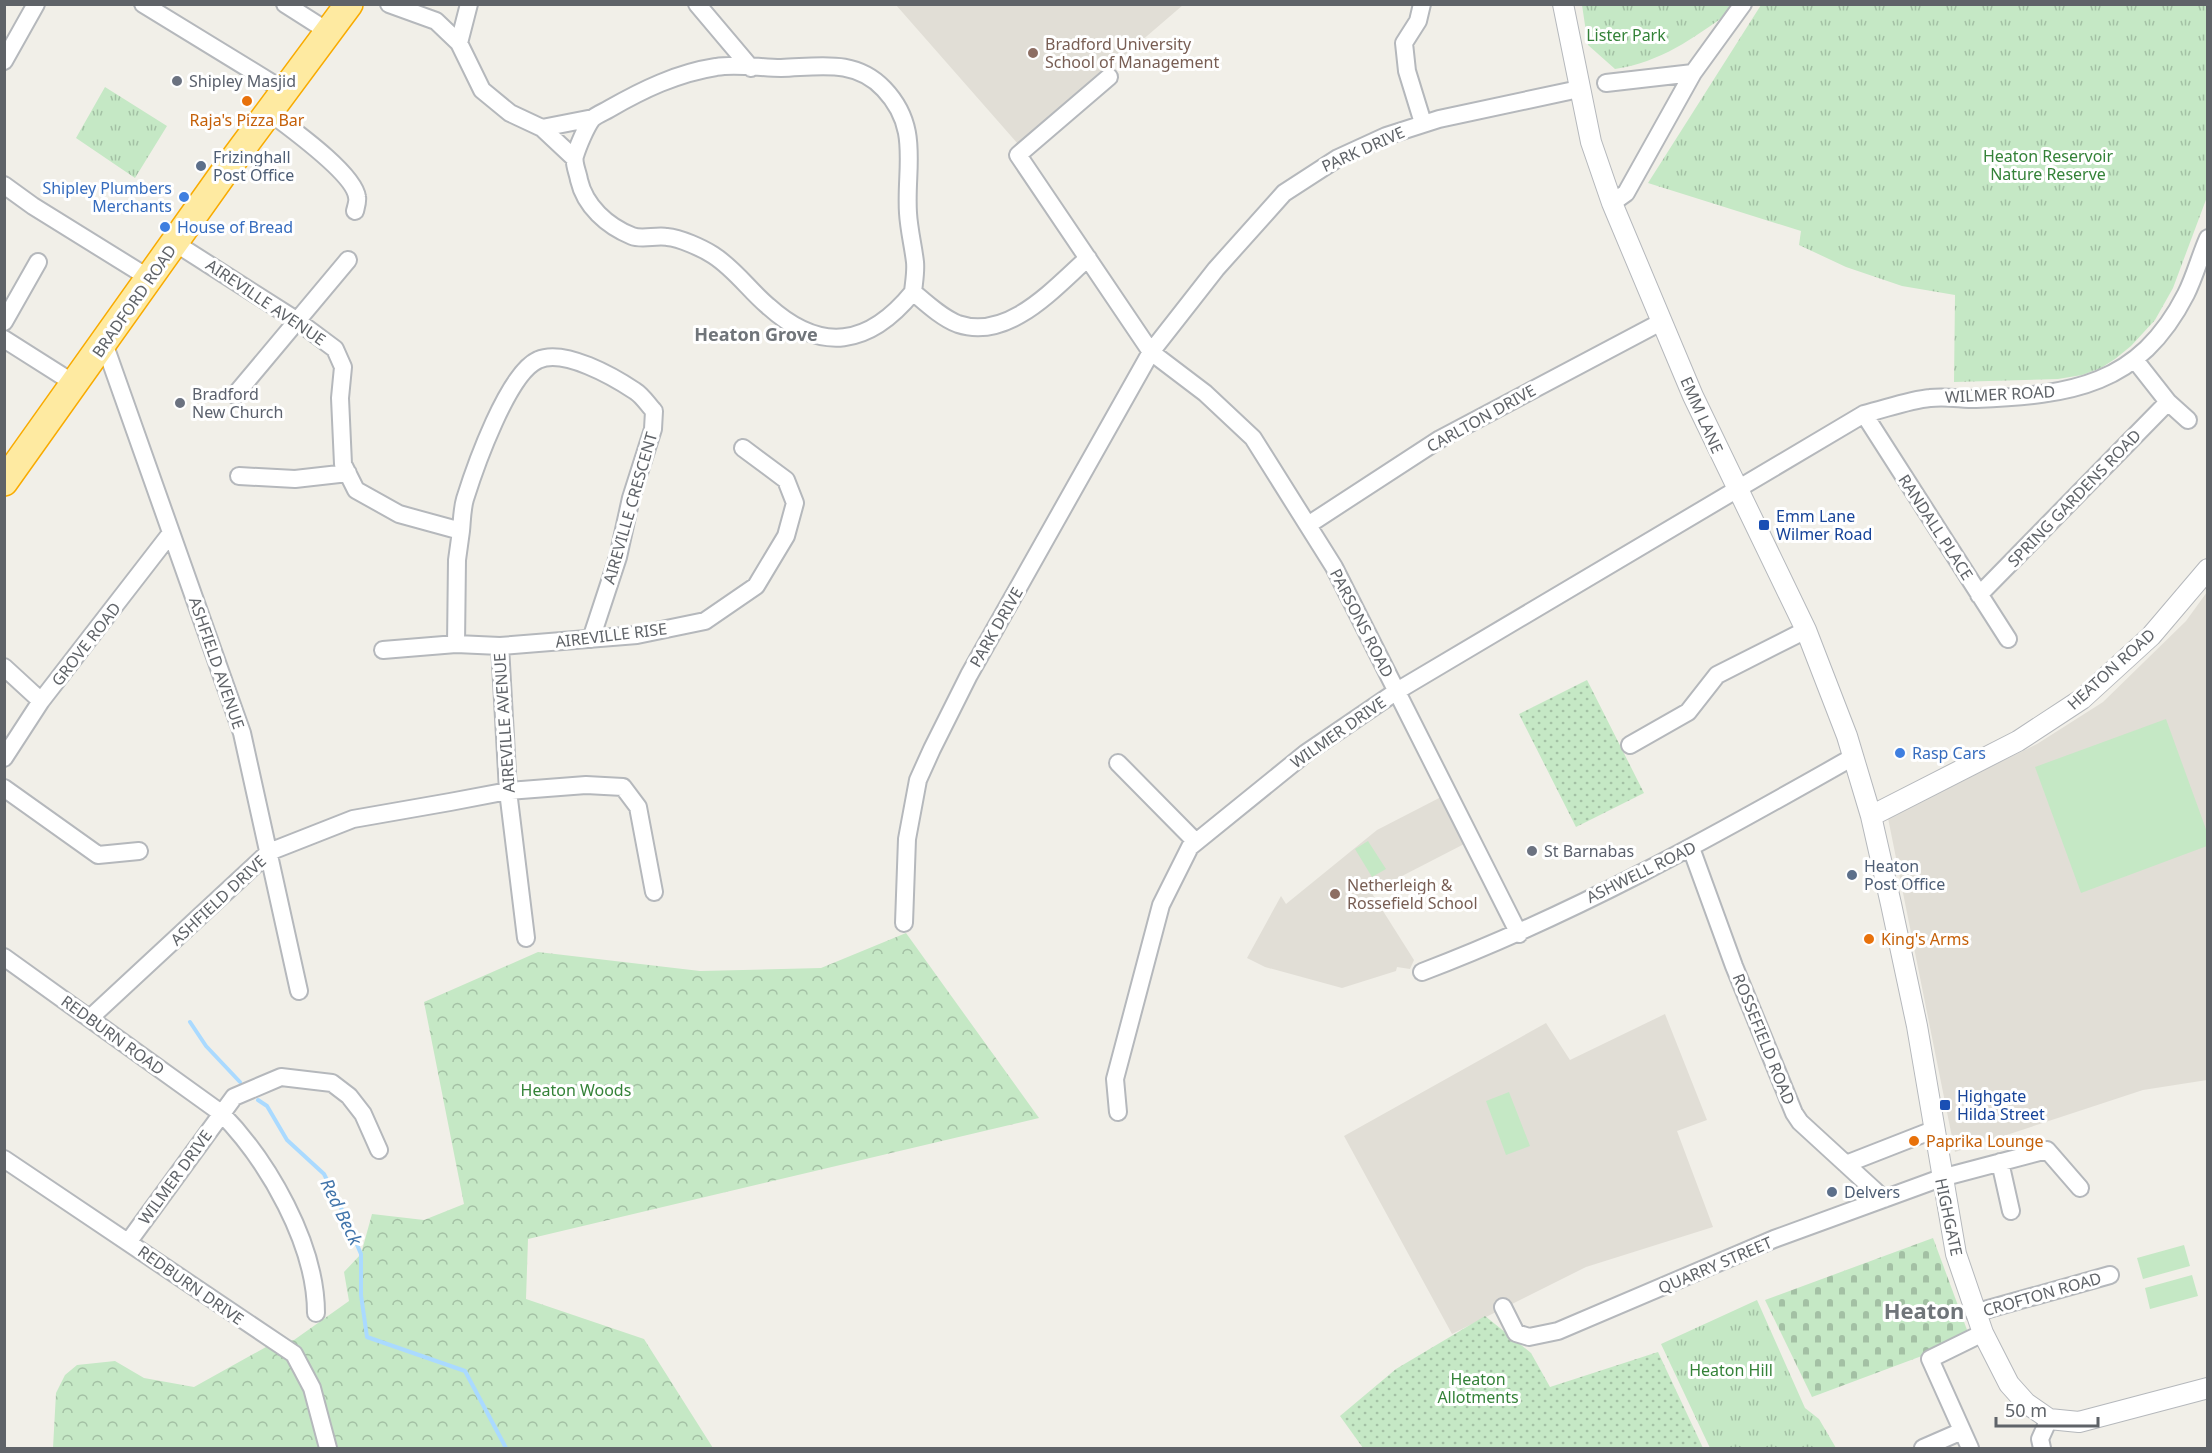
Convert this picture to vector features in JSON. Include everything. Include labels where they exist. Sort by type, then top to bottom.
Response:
[{"type":"highway","name":"BRADFORD ROAD","points":[[4,482],[148,278],[349,4]]},
{"type":"street","points":[[4,61],[36,4]]},
{"type":"street","points":[[143,4],[277,102],[310,144],[352,184],[357,198],[355,211]]},
{"type":"street","points":[[285,4],[329,32]]},
{"type":"street","points":[[388,4],[436,21],[459,43],[482,90],[510,113],[543,128],[574,158],[583,196],[605,221],[634,237],[669,237],[712,254],[740,276],[768,307],[803,333],[831,338],[854,337],[877,327],[898,310],[913,292],[915,263],[907,205],[911,153],[906,128],[886,90],[871,77],[855,68],[831,65],[751,68],[718,66],[673,78],[633,95],[592,118],[543,128]]},
{"type":"street","points":[[697,4],[751,68]]},
{"type":"street","points":[[1422,4],[1418,21],[1404,43],[1407,71],[1424,123]]},
{"type":"street","name":"EMM LANE","points":[[1563,4],[1591,142],[1612,203],[1661,322],[1736,490],[1806,630],[1838,705],[1871,816]]},
{"type":"street","points":[[1612,203],[1626,194],[1693,73],[1743,4]]},
{"type":"street","points":[[436,21],[468,6]]},
{"type":"street","points":[[459,43],[468,6]]},
{"type":"street","points":[[1606,83],[1693,73]]},
{"type":"street","points":[[1109,77],[1018,155],[1151,352]]},
{"type":"street","name":"PARK DRIVE","points":[[904,922],[908,839],[918,780],[969,675],[1151,352],[1216,269],[1284,193],[1338,158],[1386,136],[1424,123],[1579,88]]},
{"type":"street","points":[[574,158],[592,118]]},
{"type":"street","points":[[4,185],[33,206],[148,278]]},
{"type":"street","name":"WILMER ROAD","points":[[1736,490],[1864,414],[1930,398],[1975,399],[2080,388],[2116,373],[2135,360],[2161,334],[2186,294],[2208,238]]},
{"type":"street","name":"AIREVILLE AVENUE","points":[[175,243],[296,320],[335,349],[343,367],[341,428],[343,464],[356,490],[399,514],[461,531]]},
{"type":"street","points":[[913,292],[958,324],[980,326],[1000,323],[1029,309],[1088,258]]},
{"type":"street","points":[[235,395],[348,260]]},
{"type":"street","points":[[4,322],[38,262]]},
{"type":"street","name":"CARLTON DRIVE","points":[[1308,525],[1440,439],[1661,322]]},
{"type":"street","points":[[4,339],[75,384]]},
{"type":"street","name":"ASHFIELD AVENUE","points":[[104,343],[242,733],[298,991]]},
{"type":"street","name":"PARSONS ROAD","points":[[1151,352],[1205,393],[1253,438],[1334,567],[1519,934]]},
{"type":"street","name":"AIREVILLE CRESCENT","points":[[461,531],[464,501],[498,415],[520,374],[526,369],[539,359],[560,358],[596,368],[638,392],[654,411],[653,429],[631,498],[618,557],[591,639]]},
{"type":"street","points":[[2135,360],[2168,402],[2188,420]]},
{"type":"street","name":"SPRING GARDENS ROAD","points":[[1979,595],[2168,402]]},
{"type":"street","name":"RANDALL PLACE","points":[[1864,414],[2008,639]]},
{"type":"street","name":"AIREVILLE RISE","points":[[500,646],[637,635],[705,621],[756,586],[786,536],[795,503],[786,480],[743,448]]},
{"type":"street","points":[[239,476],[295,479],[348,473]]},
{"type":"street","name":"WILMER DRIVE","points":[[1118,1112],[1115,1079],[1161,905],[1190,847],[1306,753],[1397,692],[1736,490]]},
{"type":"street","points":[[456,644],[457,560],[461,531]]},
{"type":"street","name":"GROVE ROAD","points":[[4,758],[41,701],[171,533]]},
{"type":"street","name":"HEATON ROAD","points":[[1871,816],[2018,741],[2082,699],[2151,636],[2208,569]]},
{"type":"street","points":[[1629,745],[1688,712],[1717,675],[1806,630]]},
{"type":"street","name":"AIREVILLE AVENUE","points":[[383,650],[456,644],[500,646],[508,791],[526,938]]},
{"type":"street","points":[[4,667],[41,701]]},
{"type":"street","name":"ASHWELL ROAD","points":[[1422,972],[1519,934],[1691,848],[1853,757]]},
{"type":"street","points":[[1118,764],[1196,842]]},
{"type":"street","name":"ASHFIELD DRIVE","points":[[90,1018],[269,852],[353,819],[508,791],[586,785],[623,787],[638,807],[654,892]]},
{"type":"street","points":[[4,788],[98,855],[139,851]]},
{"type":"street","name":"HIGHGATE","points":[[1871,816],[1917,1026],[1941,1178],[1956,1254],[1974,1313],[2009,1384],[2026,1403],[2049,1419]]},
{"type":"street","name":"ROSSEFIELD ROAD","points":[[1691,848],[1734,966],[1794,1113],[1800,1122],[1884,1199]]},
{"type":"street","name":"REDBURN ROAD","points":[[4,957],[221,1113],[242,1134],[285,1201],[310,1273],[316,1313]]},
{"type":"street","name":"WILMER DRIVE","points":[[129,1241],[234,1097],[280,1077],[332,1083],[349,1096],[363,1114],[379,1150]]},
{"type":"street","points":[[1846,1164],[1933,1130]]},
{"type":"street","name":"QUARRY STREET","points":[[1503,1307],[1516,1333],[1529,1337],[1558,1331],[1774,1239],[1941,1178],[2047,1150],[2080,1188]]},
{"type":"street","name":"REDBURN DRIVE","points":[[4,1160],[129,1241],[294,1354],[312,1388],[328,1449]]},
{"type":"street","points":[[2000,1162],[2011,1211]]},
{"type":"street","name":"CROFTON ROAD","points":[[1974,1313],[2110,1275]]},
{"type":"street","points":[[1970,1449],[1930,1359],[1983,1333]]},
{"type":"street","points":[[2042,1449],[2040,1439],[2049,1419],[2079,1422],[2208,1388]]},
{"type":"street","points":[[1923,1449],[1962,1431]]},
{"type":"shaded area","name":"Bradford University School of Management","points":[[896,5],[1183,5],[1032,135],[1018,144]]},
{"type":"shaded area","points":[[2207,592],[2207,1080],[2143,1090],[1955,1152],[1888,818],[2037,744],[2103,702],[2186,621]]},
{"type":"shaded area","name":"Netherleigh & Rossefield School","points":[[1443,796],[1468,842],[1371,892],[1414,960],[1410,969],[1397,967],[1396,971],[1342,988],[1265,967],[1247,958],[1281,896],[1286,904],[1377,830]]},
{"type":"shaded area","points":[[1665,1014],[1707,1120],[1677,1131],[1713,1227],[1586,1267],[1452,1334],[1344,1136],[1546,1023],[1570,1060]]},
{"type":"green space","name":"Lister Park","points":[[1582,5],[1733,5],[1730,12],[1676,48],[1647,61],[1615,69],[1588,45]]},
{"type":"green space","name":"Heaton Reservoir Nature Reserve","points":[[1761,5],[2207,5],[2207,197],[2173,288],[2155,320],[2131,346],[2115,359],[2101,368],[2082,375],[2058,379],[1954,382],[1955,295],[1902,286],[1846,267],[1799,245],[1801,231],[1648,183]]},
{"type":"green space","points":[[105,87],[167,126],[135,178],[76,138]]},
{"type":"green space","points":[[1587,680],[1644,793],[1576,827],[1519,714]]},
{"type":"green space","points":[[2166,719],[2207,832],[2207,846],[2081,893],[2035,767]]},
{"type":"green space","points":[[1368,841],[1386,869],[1372,877],[1355,849]]},
{"type":"green space","name":"Heaton Woods","points":[[906,933],[1039,1118],[528,1239],[526,1299],[644,1339],[713,1448],[53,1448],[56,1393],[65,1375],[77,1365],[115,1361],[144,1378],[194,1387],[266,1347],[294,1340],[349,1301],[344,1272],[361,1254],[372,1214],[424,1220],[464,1204],[424,1002],[538,952],[700,971],[821,968]]},
{"type":"green space","points":[[1509,1092],[1530,1146],[1506,1155],[1486,1101]]},
{"type":"green space","points":[[1933,1238],[1970,1338],[1812,1397],[1765,1300]]},
{"type":"green space","points":[[2184,1245],[2190,1266],[2143,1279],[2137,1258]]},
{"type":"green space","points":[[2192,1275],[2198,1296],[2150,1309],[2145,1288]]},
{"type":"green space","name":"Heaton Hill","points":[[1757,1300],[1805,1408],[1819,1419],[1836,1448],[1710,1448],[1661,1344]]},
{"type":"green space","name":"Heaton Allotments","points":[[1485,1316],[1531,1353],[1550,1387],[1658,1352],[1703,1448],[1363,1448],[1340,1416],[1396,1369]]},
{"type":"waterway","name":"Red Beck","points":[[190,1022],[206,1046],[240,1082]]},
{"type":"waterway","name":"Red Beck","points":[[258,1100],[267,1106],[287,1140],[324,1174],[343,1212],[361,1254],[361,1295],[367,1337],[465,1371],[506,1448]]},
{"type":"place","name":"Bradford University School of Management","points":[[1033,53]]},
{"type":"place","name":"Shipley Masjid","points":[[177,81]]},
{"type":"place","name":"Raja's Pizza Bar","points":[[247,101]]},
{"type":"place","name":"Frizinghall Post Office","points":[[201,166]]},
{"type":"place","name":"Shipley Plumbers Merchants","points":[[184,197]]},
{"type":"place","name":"House of Bread","points":[[165,227]]},
{"type":"place","name":"Bradford New Church","points":[[180,403]]},
{"type":"place","name":"Emm Lane Wilmer Road","points":[[1764,525]]},
{"type":"place","name":"Rasp Cars","points":[[1900,753]]},
{"type":"place","name":"St Barnabas","points":[[1532,851]]},
{"type":"place","name":"Heaton Post Office","points":[[1852,875]]},
{"type":"place","name":"Netherleigh & Rossefield School","points":[[1335,894]]},
{"type":"place","name":"King's Arms","points":[[1869,939]]},
{"type":"place","name":"Highgate Hilda Street","points":[[1945,1105]]},
{"type":"place","name":"Paprika Lounge","points":[[1914,1141]]},
{"type":"place","name":"Delvers","points":[[1832,1192]]},
{"type":"district","name":"Heaton Grove","points":[[756,335]]},
{"type":"district","name":"Heaton","points":[[1924,1311]]}]
